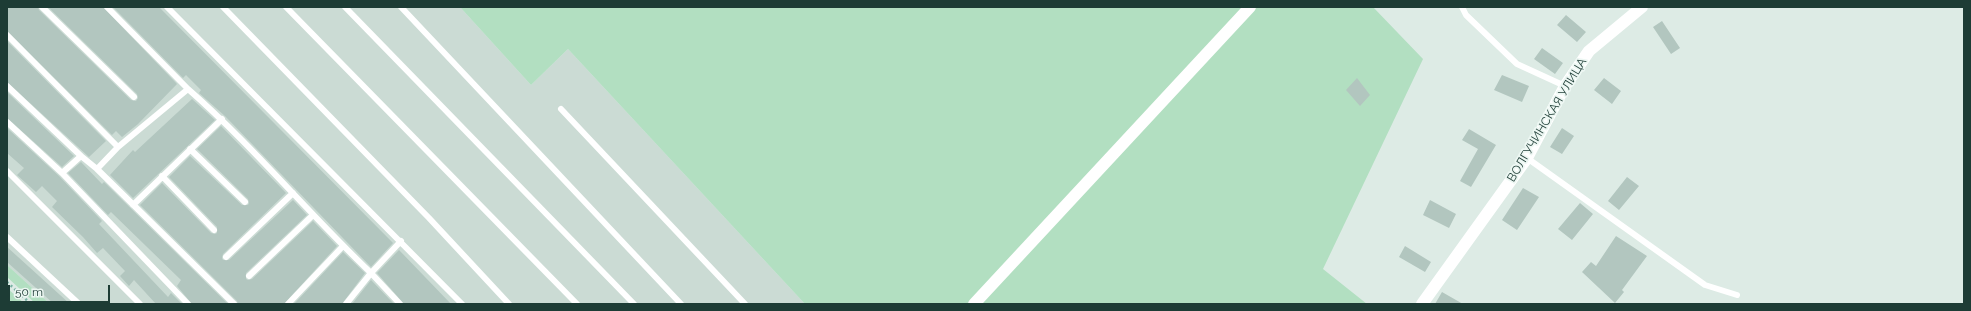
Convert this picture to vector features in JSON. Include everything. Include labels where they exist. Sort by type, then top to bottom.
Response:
[{"type":"street","points":[[974,304],[1250,7]]},
{"type":"street","name":"ВОЛГУЧИНСКАЯ УЛИЦА","points":[[1422,304],[1527,158],[1565,86],[1589,51],[1642,7]]},
{"type":"lane","points":[[42,7],[134,97]]},
{"type":"lane","points":[[107,7],[188,89],[222,119],[400,304]]},
{"type":"lane","points":[[167,7],[462,304]]},
{"type":"lane","points":[[223,7],[429,218],[509,304]]},
{"type":"lane","points":[[286,7],[577,304]]},
{"type":"lane","points":[[345,7],[634,304]]},
{"type":"lane","points":[[401,7],[681,304]]},
{"type":"lane","points":[[1462,7],[1466,15],[1517,64],[1565,86]]},
{"type":"lane","points":[[7,35],[118,147]]},
{"type":"lane","points":[[7,86],[81,156],[97,169],[234,304]]},
{"type":"lane","points":[[97,169],[118,147],[188,89]]},
{"type":"lane","points":[[561,109],[745,304]]},
{"type":"lane","points":[[133,205],[222,119]]},
{"type":"lane","points":[[7,122],[62,172],[188,304]]},
{"type":"lane","points":[[190,149],[245,202]]},
{"type":"lane","points":[[62,172],[81,156]]},
{"type":"lane","points":[[1527,158],[1705,284],[1736,295]]},
{"type":"lane","points":[[7,171],[140,304]]},
{"type":"lane","points":[[162,176],[214,230]]},
{"type":"lane","points":[[226,257],[293,193]]},
{"type":"lane","points":[[249,276],[313,215]]},
{"type":"lane","points":[[7,237],[79,304]]},
{"type":"lane","points":[[346,304],[371,273],[401,241]]},
{"type":"lane","points":[[288,304],[343,246]]},
{"type":"path","points":[[7,282],[31,304]]},
{"type":"shaded area","points":[[7,7],[460,7],[531,85],[568,49],[805,304],[50,304],[7,265]]},
{"type":"green space","points":[[460,7],[1373,7],[1423,59],[1323,269],[1367,304],[805,304],[568,49],[531,85]]},
{"type":"green space","points":[[7,265],[50,304],[36,304],[7,277]]},
{"type":"green space","points":[[7,288],[25,304],[7,304]]},
{"type":"building","points":[[7,7],[38,7],[39,10],[131,100],[136,101],[138,98],[137,94],[48,7],[103,7],[177,84],[138,124],[122,137],[116,131],[112,135],[7,31]]},
{"type":"building","points":[[113,7],[159,7],[393,243],[371,267],[225,116],[199,93],[201,90],[186,75],[183,78]]},
{"type":"building","points":[[1566,15],[1586,32],[1577,42],[1557,25]]},
{"type":"building","points":[[1662,21],[1680,48],[1671,54],[1653,27]]},
{"type":"building","points":[[7,41],[106,141],[89,157],[7,82]]},
{"type":"building","points":[[1542,48],[1563,63],[1555,74],[1534,59]]},
{"type":"building","points":[[1502,75],[1529,86],[1522,102],[1494,90]]},
{"type":"building","points":[[1357,78],[1370,95],[1360,106],[1346,90]]},
{"type":"building","points":[[1604,78],[1621,91],[1612,104],[1594,90]]},
{"type":"building","points":[[7,92],[74,156],[62,167],[7,118]]},
{"type":"building","points":[[192,99],[215,120],[133,198],[110,175],[133,150],[135,152]]},
{"type":"building","points":[[221,126],[286,193],[223,254],[223,260],[229,260],[293,200],[307,215],[246,273],[246,279],[252,279],[313,221],[337,246],[284,304],[238,304],[237,301],[140,205],[162,183],[211,233],[217,233],[217,227],[169,177],[190,156],[242,205],[248,205],[248,199],[197,149]]},
{"type":"building","points":[[7,128],[59,176],[102,221],[99,224],[168,297],[171,293],[182,304],[156,304],[134,280],[129,286],[120,276],[125,271],[103,248],[97,253],[52,207],[57,201],[42,186],[36,192],[17,175],[24,168],[7,153]]},
{"type":"building","points":[[1562,128],[1574,136],[1562,154],[1550,147]]},
{"type":"building","points":[[1469,129],[1496,145],[1471,187],[1460,181],[1478,149],[1462,140]]},
{"type":"building","points":[[81,162],[102,184],[104,182],[228,304],[192,304],[177,286],[181,280],[111,212],[108,215],[68,173]]},
{"type":"building","points":[[1627,177],[1639,186],[1619,210],[1608,201]]},
{"type":"building","points":[[1523,188],[1539,197],[1517,230],[1502,220]]},
{"type":"building","points":[[1430,200],[1456,214],[1449,228],[1423,215]]},
{"type":"building","points":[[1580,203],[1593,214],[1572,240],[1558,229]]},
{"type":"building","points":[[1616,236],[1647,256],[1622,290],[1624,292],[1615,303],[1582,272],[1591,262],[1596,266]]},
{"type":"building","points":[[1405,246],[1431,262],[1425,272],[1399,257]]},
{"type":"building","points":[[7,247],[70,304],[54,304],[7,262]]},
{"type":"building","points":[[399,250],[451,304],[404,304],[377,273]]},
{"type":"building","points":[[343,252],[365,273],[342,304],[294,304]]},
{"type":"building","points":[[371,280],[394,304],[352,304]]},
{"type":"building","points":[[1442,292],[1463,304],[1435,304]]}]
